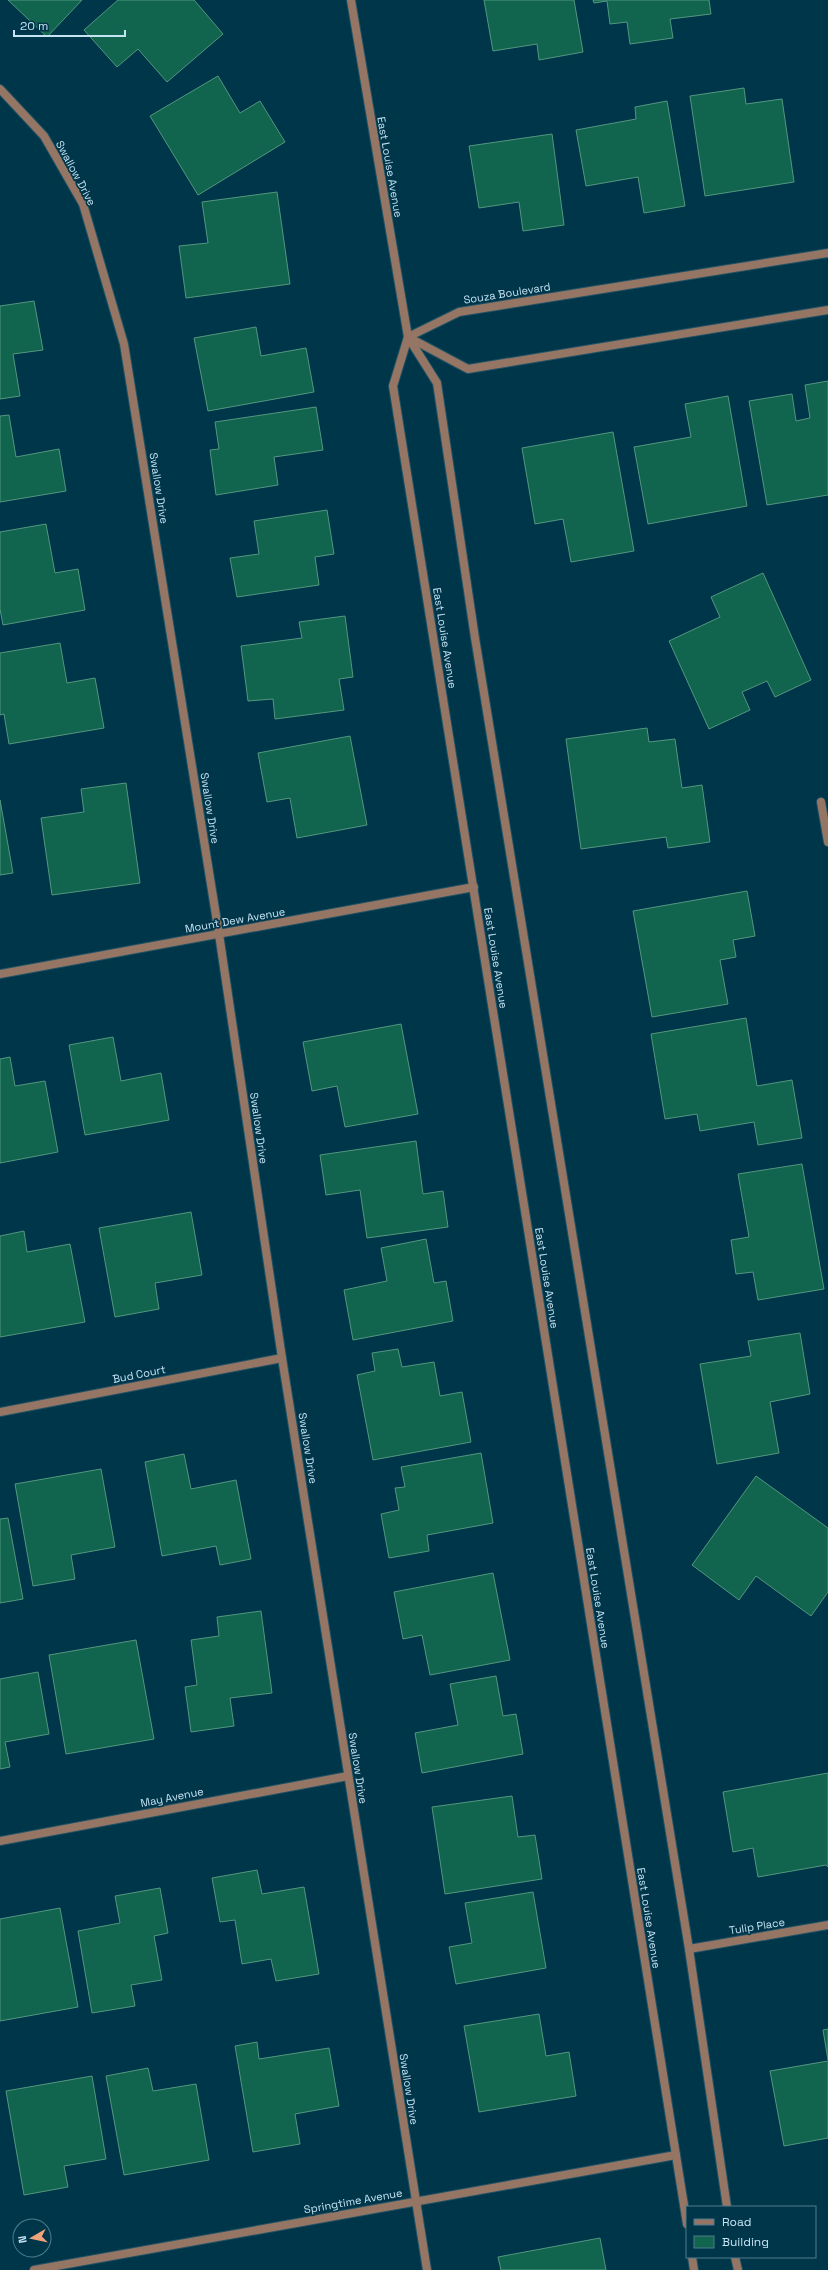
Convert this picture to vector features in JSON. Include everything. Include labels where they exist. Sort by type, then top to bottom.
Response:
[{"type":"street","name":"East Louise Avenue","points":[[351,0],[408,337],[437,383],[475,638],[689,1948],[727,2206]]},
{"type":"street","name":"Swallow Drive","points":[[0,89],[44,136],[83,204],[124,344],[220,934],[282,1358],[427,2270]]},
{"type":"street","name":"Souza Boulevard","points":[[408,337],[459,312],[828,253]]},
{"type":"street","points":[[408,337],[468,369],[828,310]]},
{"type":"street","name":"East Louise Avenue","points":[[408,337],[393,386],[686,2218]]},
{"type":"street","points":[[821,802],[828,842]]},
{"type":"street","name":"Mount Dew Avenue","points":[[0,974],[474,887]]},
{"type":"street","name":"Bud Court","points":[[0,1412],[282,1358]]},
{"type":"street","name":"May Avenue","points":[[0,1841],[348,1776]]},
{"type":"street","name":"Tulip Place","points":[[689,1948],[828,1925]]},
{"type":"street","name":"Springtime Avenue","points":[[34,2270],[676,2155]]},
{"type":"street","points":[[692,2258],[694,2270]]},
{"type":"street","points":[[735,2258],[738,2270]]},
{"type":"building","points":[[8,0],[82,0],[47,37]]},
{"type":"building","points":[[118,0],[194,0],[223,34],[167,82],[138,49],[117,67],[84,30]]},
{"type":"building","points":[[484,0],[574,0],[583,52],[539,60],[537,44],[493,51]]},
{"type":"building","points":[[593,0],[709,0],[711,14],[670,19],[673,38],[630,44],[627,22],[610,24],[607,1],[594,3]]},
{"type":"building","points":[[218,76],[240,113],[260,101],[285,142],[198,195],[150,116]]},
{"type":"building","points":[[744,88],[746,104],[782,99],[794,182],[705,196],[690,96]]},
{"type":"building","points":[[667,101],[685,206],[644,213],[638,177],[586,186],[576,130],[636,119],[635,107]]},
{"type":"building","points":[[552,134],[564,225],[523,231],[519,202],[479,208],[469,146]]},
{"type":"building","points":[[277,192],[290,284],[186,298],[179,246],[208,243],[202,202]]},
{"type":"building","points":[[34,301],[43,350],[13,354],[20,396],[0,399],[0,306]]},
{"type":"building","points":[[256,327],[261,356],[306,348],[314,392],[208,411],[194,338]]},
{"type":"building","points":[[828,381],[828,495],[767,505],[749,401],[792,394],[796,421],[810,418],[805,385]]},
{"type":"building","points":[[728,396],[747,506],[648,524],[634,447],[691,437],[685,404]]},
{"type":"building","points":[[316,407],[323,450],[274,457],[278,485],[216,495],[210,450],[219,449],[215,422]]},
{"type":"building","points":[[9,415],[16,457],[59,449],[66,491],[0,502],[0,416]]},
{"type":"building","points":[[613,432],[634,551],[571,562],[563,519],[535,524],[522,448]]},
{"type":"building","points":[[327,510],[334,554],[315,557],[319,585],[237,597],[230,558],[259,554],[254,521]]},
{"type":"building","points":[[46,524],[55,573],[78,569],[85,610],[3,625],[0,609],[0,532]]},
{"type":"building","points":[[763,573],[811,680],[775,697],[767,681],[742,692],[750,710],[709,729],[669,641],[720,617],[711,597]]},
{"type":"building","points":[[345,616],[353,677],[339,679],[344,710],[275,719],[273,699],[248,701],[241,646],[302,638],[299,622]]},
{"type":"building","points":[[60,643],[67,683],[95,678],[104,728],[9,744],[4,714],[0,715],[0,653]]},
{"type":"building","points":[[647,728],[649,742],[675,739],[682,788],[702,785],[710,842],[668,848],[666,837],[581,849],[566,739]]},
{"type":"building","points":[[350,736],[367,825],[297,838],[290,798],[267,802],[258,753]]},
{"type":"building","points":[[126,783],[140,883],[52,895],[41,818],[84,812],[81,789]]},
{"type":"building","points":[[0,800],[13,873],[0,875]]},
{"type":"building","points":[[747,891],[755,936],[733,940],[736,957],[720,960],[728,1004],[652,1017],[633,911]]},
{"type":"building","points":[[746,1018],[757,1086],[792,1080],[802,1138],[758,1145],[754,1122],[700,1131],[697,1114],[665,1119],[651,1034]]},
{"type":"building","points":[[401,1024],[418,1114],[345,1127],[337,1086],[312,1091],[303,1042]]},
{"type":"building","points":[[113,1037],[121,1081],[161,1073],[169,1120],[85,1135],[69,1045]]},
{"type":"building","points":[[10,1057],[15,1086],[45,1081],[58,1152],[0,1163],[0,1059]]},
{"type":"building","points":[[416,1141],[423,1194],[443,1191],[448,1227],[367,1238],[360,1190],[326,1195],[320,1155]]},
{"type":"building","points":[[802,1164],[824,1289],[758,1300],[753,1272],[736,1274],[731,1240],[749,1237],[738,1174]]},
{"type":"building","points":[[191,1212],[202,1275],[155,1283],[159,1309],[115,1317],[99,1228]]},
{"type":"building","points":[[24,1231],[27,1252],[70,1244],[85,1322],[0,1337],[0,1236]]},
{"type":"building","points":[[426,1239],[434,1283],[446,1281],[453,1321],[353,1340],[344,1290],[387,1281],[381,1248]]},
{"type":"building","points":[[800,1333],[810,1394],[770,1402],[779,1453],[717,1464],[700,1364],[751,1356],[748,1341]]},
{"type":"building","points":[[398,1349],[402,1367],[434,1362],[440,1396],[462,1392],[471,1442],[373,1460],[357,1375],[375,1371],[372,1353]]},
{"type":"building","points":[[481,1453],[493,1523],[427,1535],[429,1551],[389,1558],[381,1514],[399,1510],[395,1488],[405,1487],[401,1467]]},
{"type":"building","points":[[184,1454],[191,1489],[236,1480],[251,1559],[220,1565],[216,1546],[162,1556],[145,1462]]},
{"type":"building","points":[[101,1469],[115,1547],[71,1555],[75,1579],[33,1586],[15,1484]]},
{"type":"building","points":[[756,1476],[828,1528],[828,1592],[811,1616],[756,1576],[739,1600],[692,1565]]},
{"type":"building","points":[[8,1518],[23,1599],[0,1603],[0,1519]]},
{"type":"building","points":[[493,1573],[510,1660],[430,1675],[422,1635],[403,1639],[394,1592]]},
{"type":"building","points":[[261,1611],[272,1693],[230,1698],[234,1726],[191,1732],[185,1687],[197,1685],[191,1640],[219,1636],[217,1617]]},
{"type":"building","points":[[136,1640],[154,1739],[66,1754],[49,1655]]},
{"type":"building","points":[[38,1672],[49,1734],[5,1742],[10,1767],[0,1769],[0,1679]]},
{"type":"building","points":[[496,1676],[503,1716],[516,1714],[523,1754],[422,1773],[415,1733],[458,1725],[450,1684]]},
{"type":"building","points":[[828,1773],[828,1867],[826,1865],[758,1877],[753,1848],[733,1852],[723,1792]]},
{"type":"building","points":[[512,1796],[518,1837],[535,1835],[542,1879],[445,1894],[432,1807]]},
{"type":"building","points":[[257,1870],[262,1894],[304,1887],[319,1974],[276,1981],[271,1959],[242,1964],[235,1920],[220,1922],[212,1878]]},
{"type":"building","points":[[160,1888],[168,1933],[154,1936],[162,1980],[131,1985],[135,2006],[92,2013],[78,1931],[120,1923],[115,1896]]},
{"type":"building","points":[[533,1892],[546,1968],[456,1984],[449,1947],[472,1943],[465,1903]]},
{"type":"building","points":[[60,1908],[78,2007],[0,2021],[0,1919]]},
{"type":"building","points":[[539,2014],[546,2056],[569,2052],[576,2096],[479,2112],[464,2026]]},
{"type":"building","points":[[828,2029],[828,2060],[823,2030]]},
{"type":"building","points":[[257,2042],[259,2059],[329,2048],[339,2106],[295,2114],[300,2144],[253,2152],[235,2046]]},
{"type":"building","points":[[828,2061],[828,2138],[784,2146],[770,2071]]},
{"type":"building","points":[[148,2068],[153,2091],[196,2084],[209,2160],[124,2175],[106,2076]]},
{"type":"building","points":[[92,2076],[106,2159],[64,2166],[68,2187],[24,2195],[6,2091]]},
{"type":"building","points":[[600,2238],[606,2270],[501,2270],[498,2257]]}]
